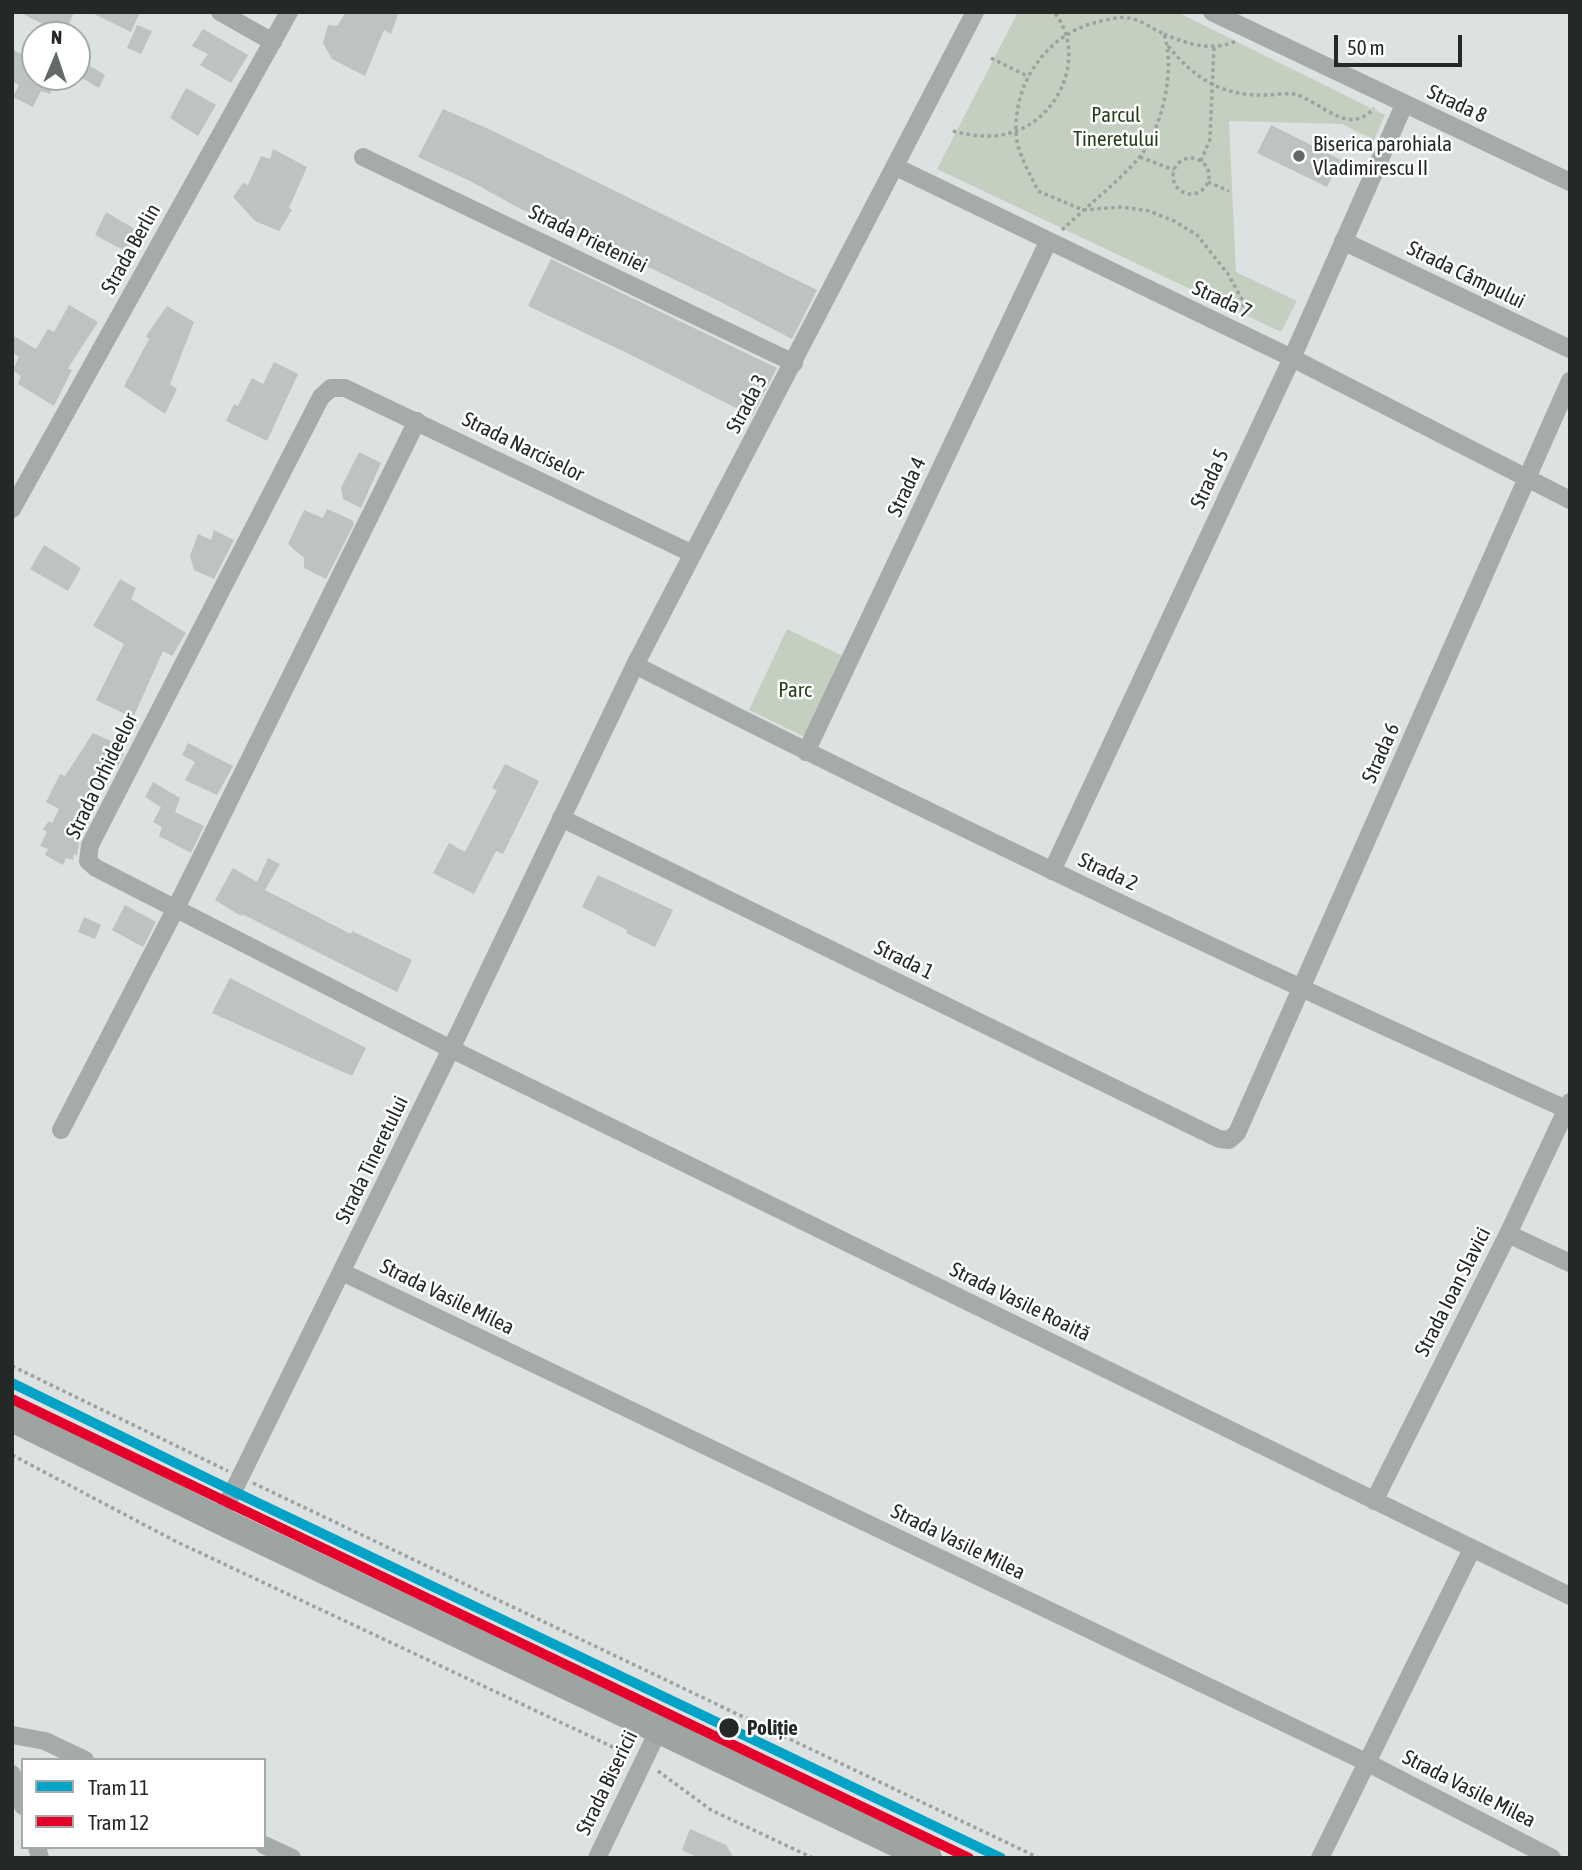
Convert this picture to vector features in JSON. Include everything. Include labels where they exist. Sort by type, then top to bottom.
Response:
[{"type":"main road","points":[[12,1418],[219,1520],[928,1858]]},
{"type":"street","points":[[220,12],[273,42]]},
{"type":"street","name":"Strada Berlin","points":[[12,509],[289,12]]},
{"type":"street","name":"Strada 3","points":[[561,818],[635,665],[975,12]]},
{"type":"street","name":"Strada 8","points":[[1212,12],[1570,182]]},
{"type":"street","name":"Strada 5","points":[[1052,871],[1292,358],[1404,105]]},
{"type":"street","name":"Strada Prieteniei","points":[[363,157],[794,363]]},
{"type":"street","name":"Strada 7","points":[[896,167],[1292,358],[1570,500]]},
{"type":"street","name":"Strada 4","points":[[806,752],[1048,242]]},
{"type":"street","name":"Strada Câmpului","points":[[1343,242],[1570,349]]},
{"type":"street","name":"Strada 6","points":[[1229,1140],[1237,1133],[1570,381]]},
{"type":"street","name":"Strada Narciselor","points":[[331,388],[345,388],[417,421],[693,554]]},
{"type":"street","name":"Strada Orhideelor","points":[[331,388],[321,397],[90,845],[88,861],[96,868],[451,1049]]},
{"type":"street","points":[[61,1130],[176,908],[417,421]]},
{"type":"street","name":"Strada 2","points":[[635,665],[806,752],[1301,989],[1568,1106]]},
{"type":"street","name":"Strada Tineretului","points":[[219,1520],[451,1049],[561,818]]},
{"type":"street","name":"Strada 1","points":[[561,818],[1219,1139],[1229,1140]]},
{"type":"street","name":"Strada Vasile Roaită","points":[[451,1049],[1570,1596]]},
{"type":"street","name":"Strada Ioan Slavici","points":[[1374,1501],[1508,1234],[1568,1106]]},
{"type":"street","points":[[1508,1234],[1570,1263]]},
{"type":"street","name":"Strada Vasile Milea","points":[[342,1272],[1368,1763],[1552,1858]]},
{"type":"street","points":[[1320,1858],[1472,1549]]},
{"type":"street","name":"Strada Bisericii","points":[[597,1858],[659,1729]]},
{"type":"street","points":[[12,1735],[45,1741],[81,1758]]},
{"type":"street","points":[[12,1774],[21,1800]]},
{"type":"street","points":[[266,1846],[292,1858]]},
{"type":"path","points":[[953,131],[991,136],[1016,132],[1031,124],[1049,107],[1063,86],[1069,69],[1067,33],[1054,12]]},
{"type":"path","points":[[1237,40],[1214,46],[1183,43],[1128,18],[1103,20],[1078,27],[1047,51],[1024,84],[1017,108],[1016,132],[1019,153],[1038,191],[1083,210],[1121,207],[1149,211],[1174,221],[1197,235],[1228,274],[1243,301],[1244,318]]},
{"type":"path","points":[[1048,242],[1140,157],[1163,106],[1168,69],[1168,47],[1164,34]]},
{"type":"path","points":[[1202,161],[1210,139],[1214,46]]},
{"type":"path","points":[[1168,47],[1186,67],[1211,84],[1229,91],[1263,96],[1295,94],[1344,120],[1357,120],[1368,115],[1385,96]]},
{"type":"path","points":[[990,58],[1029,77]]},
{"type":"path","points":[[1140,157],[1174,170]]},
{"type":"path","points":[[1186,159],[1202,161],[1207,167],[1208,182],[1197,193],[1182,191],[1176,185],[1174,170],[1186,159]]},
{"type":"path","points":[[1208,182],[1229,191]]},
{"type":"path","points":[[12,1366],[1040,1858]]},
{"type":"path","points":[[12,1455],[187,1547],[645,1761],[711,1810],[813,1858]]},
{"type":"green space","name":"Parcul Tineretului","points":[[1018,12],[1177,12],[1385,115],[1374,140],[1342,124],[1229,121],[1236,272],[1297,301],[1281,332],[937,169]]},
{"type":"green space","name":"Parc","points":[[787,629],[847,658],[809,739],[749,710]]},
{"type":"building","points":[[19,12],[74,12],[70,21],[37,21]]},
{"type":"building","points":[[90,12],[140,12],[131,32]]},
{"type":"building","points":[[346,12],[399,12],[391,34],[384,30],[365,76],[332,59],[323,43],[328,25],[337,26]]},
{"type":"building","points":[[137,25],[152,31],[141,54],[127,48]]},
{"type":"building","points":[[203,29],[248,55],[231,83],[200,65],[208,54],[192,46]]},
{"type":"building","points":[[12,49],[21,54],[21,91],[41,91],[33,107],[13,97],[19,85],[12,81]]},
{"type":"building","points":[[91,66],[105,75],[99,88],[91,83]]},
{"type":"building","points":[[186,88],[216,105],[198,136],[170,118]]},
{"type":"building","points":[[443,109],[817,290],[792,339],[717,300],[519,208],[418,157]]},
{"type":"building","name":"Biserica parohiala Vladimirescu II","points":[[1271,125],[1341,160],[1327,187],[1257,153]]},
{"type":"building","points":[[273,149],[307,167],[289,208],[292,210],[279,231],[255,221],[233,197],[243,183],[248,185],[261,156],[270,159]]},
{"type":"building","points":[[106,212],[138,231],[137,245],[127,252],[95,235]]},
{"type":"building","points":[[551,259],[777,368],[752,416],[528,306]]},
{"type":"building","points":[[69,305],[98,322],[68,368],[72,370],[54,406],[18,384],[21,376],[13,370],[19,357],[12,352],[12,335],[36,349],[48,329],[54,332]]},
{"type":"building","points":[[167,306],[194,322],[170,384],[177,389],[165,414],[124,386],[149,339],[146,336]]},
{"type":"building","points":[[274,362],[298,374],[267,441],[226,421],[234,404],[238,406],[252,378],[263,384]]},
{"type":"building","points":[[359,452],[381,463],[361,508],[343,499],[341,488]]},
{"type":"building","points":[[327,509],[352,520],[354,524],[326,579],[304,568],[304,558],[288,544],[304,510],[323,518]]},
{"type":"building","points":[[214,530],[234,540],[214,579],[194,570],[190,556],[198,534],[211,540]]},
{"type":"building","points":[[44,545],[81,568],[68,591],[30,569]]},
{"type":"building","points":[[120,579],[136,588],[131,599],[186,633],[172,656],[163,651],[133,718],[96,700],[124,644],[93,626]]},
{"type":"building","points":[[93,733],[122,746],[120,752],[124,754],[118,766],[112,765],[94,793],[102,797],[79,841],[77,856],[74,853],[73,860],[66,858],[63,865],[45,855],[48,849],[40,846],[47,832],[43,829],[49,821],[52,823],[59,809],[46,802],[60,774],[65,776]]},
{"type":"building","points":[[188,743],[233,766],[217,795],[185,780],[195,762],[182,755]]},
{"type":"building","points":[[505,764],[539,781],[503,854],[496,851],[474,894],[433,873],[449,843],[465,852],[497,790],[492,788]]},
{"type":"building","points":[[153,782],[180,798],[175,812],[204,826],[191,853],[159,836],[162,827],[153,822],[161,807],[145,797]]},
{"type":"building","points":[[268,858],[280,864],[265,890],[351,934],[352,931],[412,960],[397,992],[242,914],[241,916],[215,900],[233,868],[257,882]]},
{"type":"building","points":[[598,875],[673,910],[655,947],[582,907]]},
{"type":"building","points":[[125,905],[156,922],[143,947],[112,930]]},
{"type":"building","points":[[84,917],[101,925],[95,939],[78,932]]},
{"type":"building","points":[[230,978],[366,1048],[352,1076],[212,1013]]},
{"type":"building","points":[[690,1829],[726,1845],[734,1858],[699,1858],[682,1850]]},
{"type":"tram line","name":"11","points":[[12,1383],[1001,1858]]},
{"type":"tram line","name":"12","points":[[12,1399],[969,1858]]},
{"type":"place","name":"Biserica parohiala Vladimirescu II","points":[[1299,156]]},
{"type":"place","name":"Poliție","points":[[729,1728]]}]
